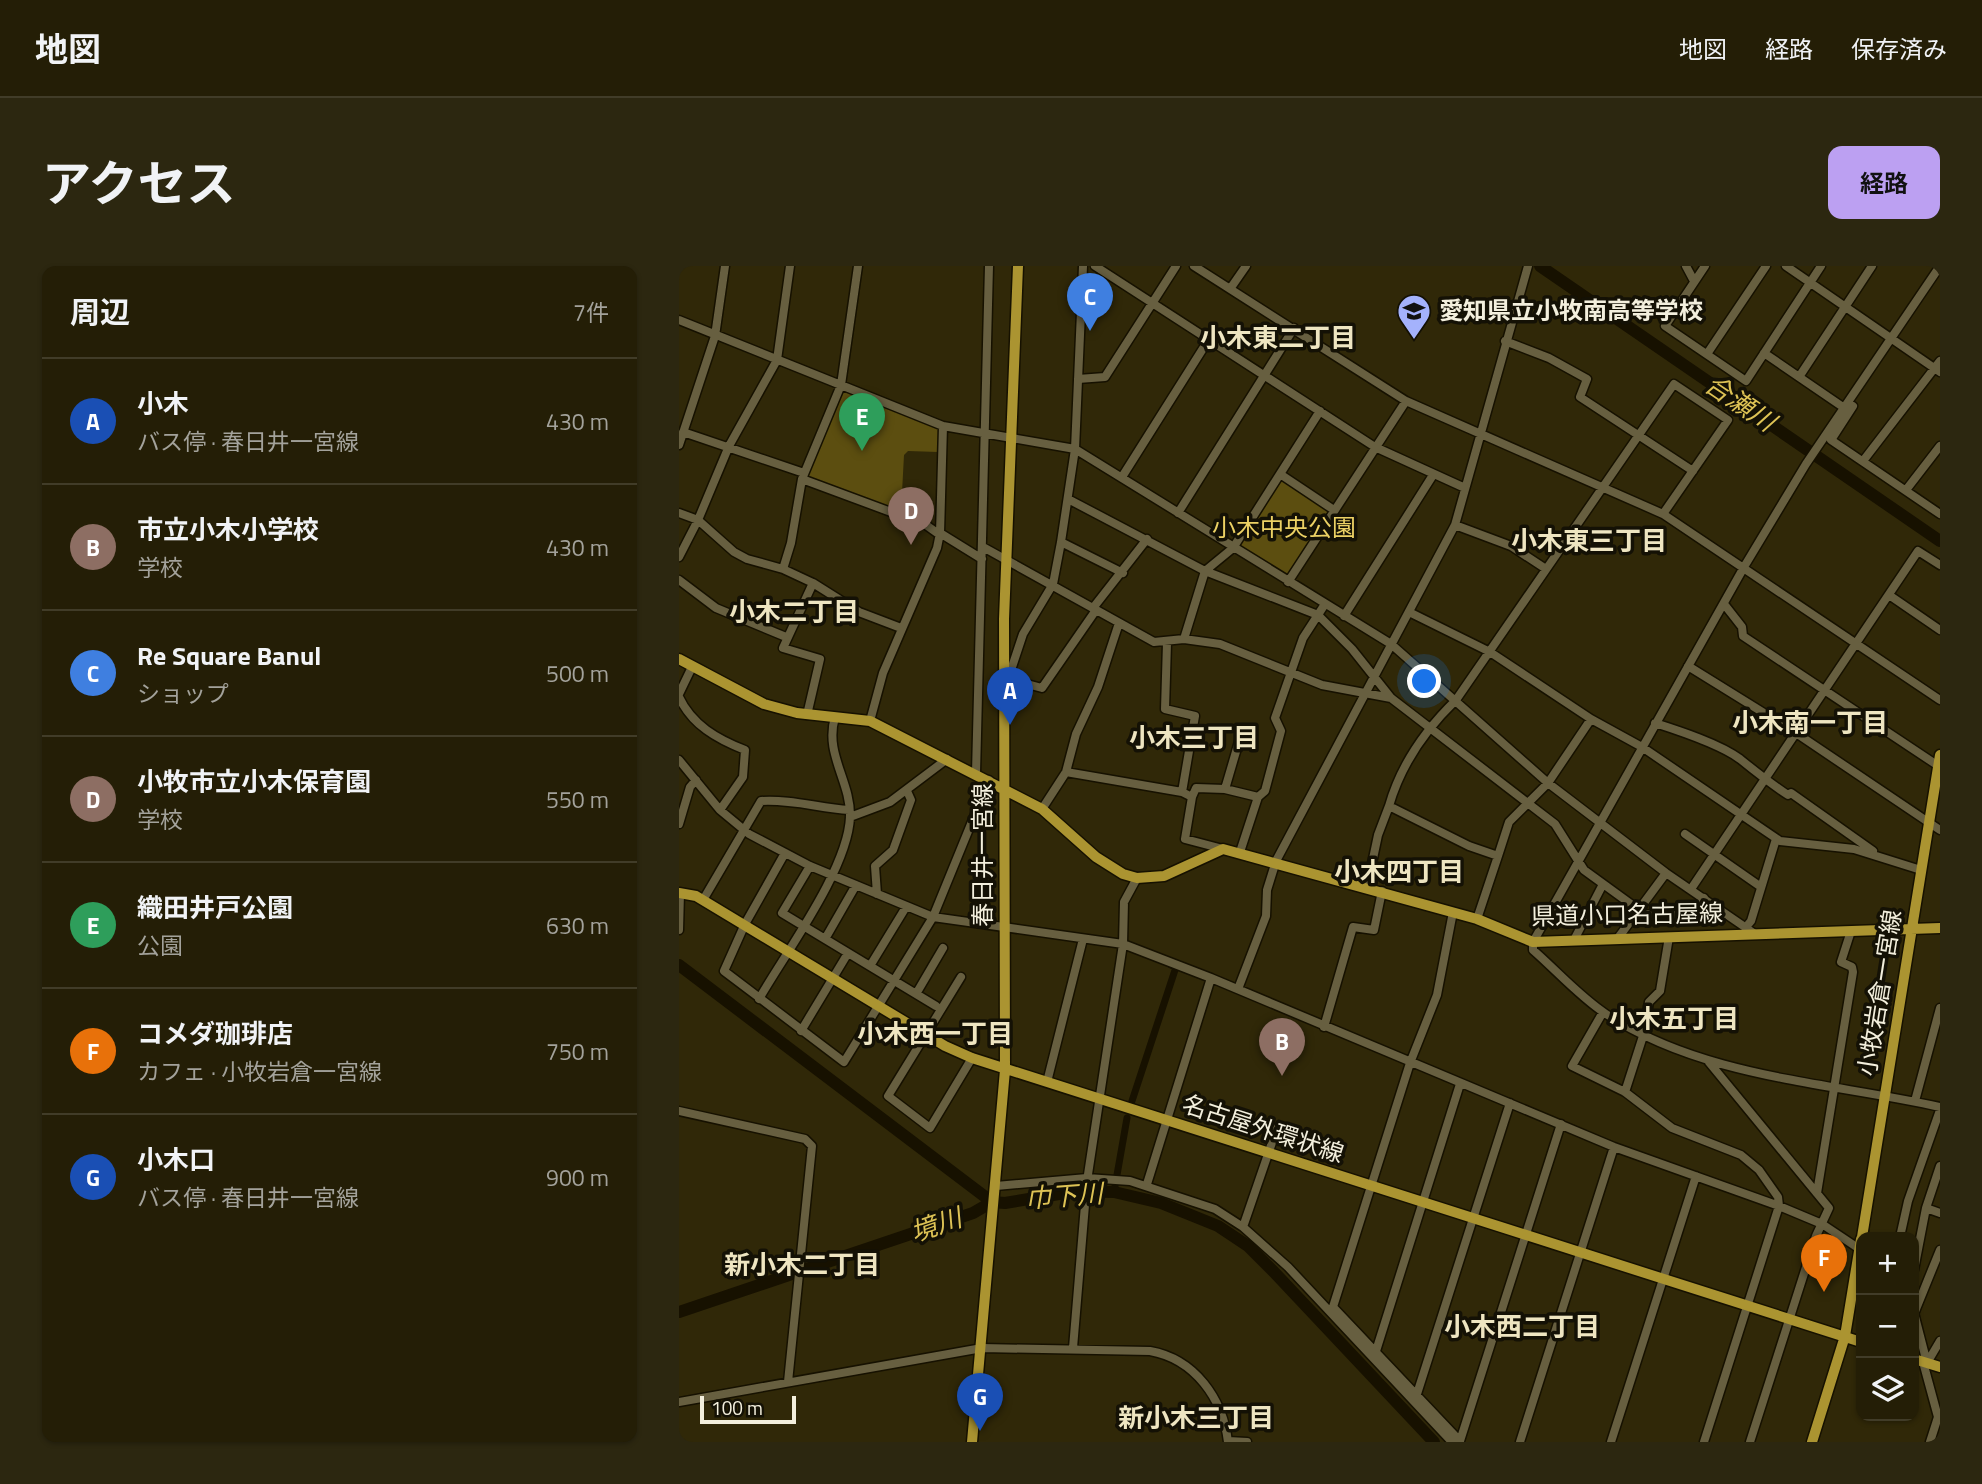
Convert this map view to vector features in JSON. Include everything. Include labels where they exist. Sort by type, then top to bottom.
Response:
[{"type":"main road","name":"春日井一宮線","points":[[972,1442],[994,1218],[1005,1070],[1006,559],[1018,266]]},
{"type":"main road","points":[[679,659],[754,699],[807,715],[870,721],[1042,809],[1106,865],[1137,878],[1164,876],[1223,849]]},
{"type":"main road","name":"小牧岩倉一宮線","points":[[1863,1232],[1940,755]]},
{"type":"main road","name":"県道小口名古屋線","points":[[1223,849],[1276,861],[1477,919],[1533,942],[1940,928]]},
{"type":"main road","name":"名古屋外環状線","points":[[679,892],[702,900],[926,1034],[972,1058],[1856,1340]]},
{"type":"main road","name":"小牧岩倉一宮線","points":[[1812,1442],[1845,1336],[1856,1273]]},
{"type":"main road","points":[[1921,1361],[1940,1367]]},
{"type":"street","points":[[679,445],[715,336],[725,266]]},
{"type":"street","points":[[679,557],[698,520],[729,446],[777,360],[790,266]]},
{"type":"street","points":[[783,569],[791,543],[803,476],[841,385],[858,266]]},
{"type":"street","points":[[976,773],[989,266]]},
{"type":"street","points":[[1083,266],[1075,449],[1061,542],[1053,584],[1023,634],[1005,679],[1042,688],[1095,609],[1147,539]]},
{"type":"street","points":[[1095,266],[1375,447],[1465,488]]},
{"type":"street","points":[[1078,379],[1105,377],[1176,266]]},
{"type":"street","points":[[1194,266],[1406,401],[1482,432],[1663,514],[1940,700]]},
{"type":"street","points":[[1230,289],[1246,266]]},
{"type":"street","points":[[1686,266],[1694,281]]},
{"type":"street","points":[[1705,266],[1665,326],[1746,381],[1821,266]]},
{"type":"street","points":[[1707,354],[1766,266]]},
{"type":"street","points":[[1786,266],[1938,367],[1863,461]]},
{"type":"street","points":[[1799,377],[1873,266]]},
{"type":"street","points":[[1901,1232],[1908,1201],[1940,1109],[1915,1101],[1834,1088],[1708,1062],[1603,1012],[1533,950],[1533,942],[1744,567],[1807,464],[1940,266]]},
{"type":"street","points":[[1238,989],[1264,925],[1267,890],[1276,861],[1455,525],[1527,268]]},
{"type":"street","points":[[679,320],[943,426],[1075,449],[1391,644],[1548,783],[1666,873],[1755,934]]},
{"type":"street","points":[[1178,513],[1294,328]]},
{"type":"street","points":[[1122,477],[1209,339]]},
{"type":"street","points":[[1505,341],[1549,358],[1587,379],[1580,397],[1693,471]]},
{"type":"street","points":[[1764,353],[1840,405]]},
{"type":"street","points":[[1367,887],[1378,835],[1395,786],[1427,728],[1456,700],[1674,384],[1728,420],[1663,514]]},
{"type":"street","points":[[1859,389],[1860,394],[1831,440],[1940,514]]},
{"type":"street","points":[[1288,582],[1406,401]]},
{"type":"street","points":[[1184,639],[1205,571],[1233,548],[1320,411]]},
{"type":"street","points":[[870,721],[883,673],[940,534],[943,426]]},
{"type":"street","points":[[683,432],[729,446],[926,525],[982,559]]},
{"type":"street","points":[[1906,490],[1940,446]]},
{"type":"street","points":[[1280,474],[1334,510]]},
{"type":"street","points":[[1344,616],[1433,475]]},
{"type":"street","points":[[1068,499],[1205,571],[1318,615],[1391,698],[1555,824],[1579,862],[1602,886],[1639,912],[1692,915],[1704,898]]},
{"type":"street","points":[[679,513],[698,520],[734,552],[747,559],[783,569],[813,583],[859,612],[901,628]]},
{"type":"street","points":[[1455,525],[1511,546],[1546,569]]},
{"type":"street","points":[[1061,542],[1123,573]]},
{"type":"street","points":[[983,547],[1154,642],[1167,643],[1184,639],[1220,644],[1293,671],[1322,685],[1391,698]]},
{"type":"street","points":[[1691,889],[1918,551],[1940,565]]},
{"type":"street","points":[[679,580],[716,608],[786,637]]},
{"type":"street","points":[[807,715],[820,660],[783,648],[813,583]]},
{"type":"street","points":[[1889,595],[1940,630]]},
{"type":"street","points":[[1240,852],[1258,797],[1265,791],[1281,731],[1275,718],[1303,638],[1325,604]]},
{"type":"street","points":[[1724,604],[1742,627],[1743,636],[1939,767]]},
{"type":"street","points":[[1409,612],[1490,652],[1591,719],[1641,747],[1776,839],[1879,855],[1921,870]]},
{"type":"street","points":[[1042,809],[1066,772],[1076,734],[1098,687],[1119,623]]},
{"type":"street","points":[[1167,643],[1165,709],[1195,716],[1182,792]]},
{"type":"street","points":[[1688,666],[1796,733],[1940,830]]},
{"type":"street","points":[[692,667],[679,695],[687,713],[722,741],[745,750],[743,777],[720,810]]},
{"type":"street","points":[[759,999],[833,876],[850,813],[831,745],[835,717]]},
{"type":"street","points":[[1477,919],[1509,822],[1531,804],[1548,783],[1591,719]]},
{"type":"street","points":[[1655,723],[1680,731],[1739,759],[1764,779],[1788,795],[1791,793],[1879,855]]},
{"type":"street","points":[[1225,789],[1240,738]]},
{"type":"street","points":[[702,900],[761,801],[782,800],[850,813],[890,802],[947,759]]},
{"type":"street","points":[[679,760],[720,810],[742,829],[810,866],[906,907],[933,917],[1123,944],[1238,989],[1614,1147],[1779,1206],[1856,1241]]},
{"type":"street","points":[[1066,772],[1182,792],[1192,797]]},
{"type":"street","points":[[679,824],[690,787],[696,780]]},
{"type":"street","points":[[785,853],[744,924],[724,971],[844,1062],[933,917],[989,780]]},
{"type":"street","points":[[1223,849],[1185,839],[1196,788],[1225,789],[1258,797]]},
{"type":"street","points":[[877,894],[875,866],[893,850],[911,800],[907,791]]},
{"type":"street","points":[[1389,806],[1469,846],[1498,856]]},
{"type":"street","points":[[1685,834],[1761,887]]},
{"type":"street","points":[[1746,927],[1751,921],[1776,839]]},
{"type":"street","points":[[810,866],[782,913],[936,1006]]},
{"type":"street","points":[[1618,938],[1666,873]]},
{"type":"street","points":[[1073,1348],[1087,1179],[1123,944],[1124,902],[1137,878]]},
{"type":"street","points":[[825,939],[856,885]]},
{"type":"street","points":[[1574,940],[1602,886]]},
{"type":"street","points":[[1324,1027],[1353,927],[1374,930],[1382,891]]},
{"type":"street","points":[[679,892],[679,930]]},
{"type":"street","points":[[870,966],[906,907]]},
{"type":"street","points":[[1331,1311],[1410,1062],[1437,995],[1453,912]]},
{"type":"street","points":[[1817,1194],[1853,972],[1852,967],[1841,962],[1851,931]]},
{"type":"street","points":[[1625,1092],[1644,1033],[1649,1002],[1660,991],[1668,937]]},
{"type":"street","points":[[1047,1083],[1083,939]]},
{"type":"street","points":[[916,994],[943,948]]},
{"type":"street","points":[[801,1031],[848,953]]},
{"type":"street","points":[[961,976],[888,1096],[930,1128],[972,1058]]},
{"type":"street","points":[[1147,1184],[1210,978]]},
{"type":"street","points":[[1915,1101],[1940,1007]]},
{"type":"street","points":[[1603,1012],[1572,1066],[1625,1092],[1672,1128],[1741,1155],[1759,1170],[1770,1190],[1778,1197],[1779,1206],[1704,1442]]},
{"type":"street","points":[[1708,1062],[1829,1208],[1789,1319],[1750,1442]]},
{"type":"street","points":[[1376,1351],[1460,1084]]},
{"type":"street","points":[[1415,1398],[1510,1103]]},
{"type":"street","points":[[679,1111],[805,1139],[812,1146],[801,1281],[788,1382]]},
{"type":"street","points":[[996,1188],[1087,1179],[1115,1180],[1147,1184],[1215,1209],[1243,1227],[1288,1267],[1460,1441],[1560,1124]]},
{"type":"street","points":[[1243,1227],[1277,1129]]},
{"type":"street","points":[[1520,1442],[1614,1147]]},
{"type":"street","points":[[1919,1244],[1926,1208],[1940,1166]]},
{"type":"street","points":[[1611,1442],[1696,1177]]},
{"type":"street","points":[[1926,1208],[1940,1213]]},
{"type":"street","points":[[1919,1302],[1940,1250]]},
{"type":"street","points":[[1919,1272],[1929,1277]]},
{"type":"street","points":[[1331,1311],[1376,1351],[1451,1442]]},
{"type":"street","points":[[1930,1442],[1938,1417],[1921,1361],[1940,1341]]},
{"type":"street","points":[[679,1402],[982,1348],[1150,1351],[1175,1359],[1211,1392],[1224,1420],[1228,1441],[1247,1442]]},
{"type":"green space","points":[[843,389],[940,427],[938,452],[908,451],[904,455],[901,512],[806,477]]},
{"type":"green space","name":"小木中央公園","points":[[1282,480],[1329,510],[1286,577],[1239,547]]},
{"type":"waterway","name":"合瀬川","points":[[1540,266],[1940,541]]},
{"type":"waterway","name":"巾下川","points":[[679,965],[992,1202],[1005,1203],[1077,1191],[1114,1192],[1161,1203],[1218,1226],[1248,1246],[1434,1442]]},
{"type":"waterway","points":[[1132,1101],[1176,967],[1171,965]]},
{"type":"waterway","points":[[1114,1192],[1127,1118]]},
{"type":"waterway","name":"境川","points":[[679,1312],[973,1213],[992,1202]]},
{"type":"place","name":"Re Square Banul","points":[[1090,331]]},
{"type":"place","name":"愛知県立小牧南高等学校","points":[[1414,341]]},
{"type":"place","name":"織田井戸公園","points":[[862,451]]},
{"type":"place","name":"小牧市立小木保育園","points":[[911,545]]},
{"type":"place","name":"小木","points":[[1010,725]]},
{"type":"place","name":"市立小木小学校","points":[[1282,1076]]},
{"type":"place","name":"コメダ珈琲店","points":[[1824,1292]]},
{"type":"place","name":"小木口","points":[[980,1431]]},
{"type":"district","name":"小木東二丁目","points":[[1278,338]]},
{"type":"district","name":"小木東三丁目","points":[[1589,541]]},
{"type":"district","name":"小木二丁目","points":[[794,612]]},
{"type":"district","name":"小木南一丁目","points":[[1810,723]]},
{"type":"district","name":"小木三丁目","points":[[1194,738]]},
{"type":"district","name":"小木四丁目","points":[[1399,872]]},
{"type":"district","name":"小木五丁目","points":[[1674,1019]]},
{"type":"district","name":"小木西一丁目","points":[[935,1034]]},
{"type":"district","name":"新小木二丁目","points":[[802,1265]]},
{"type":"district","name":"小木西二丁目","points":[[1522,1327]]},
{"type":"district","name":"新小木三丁目","points":[[1196,1418]]}]
